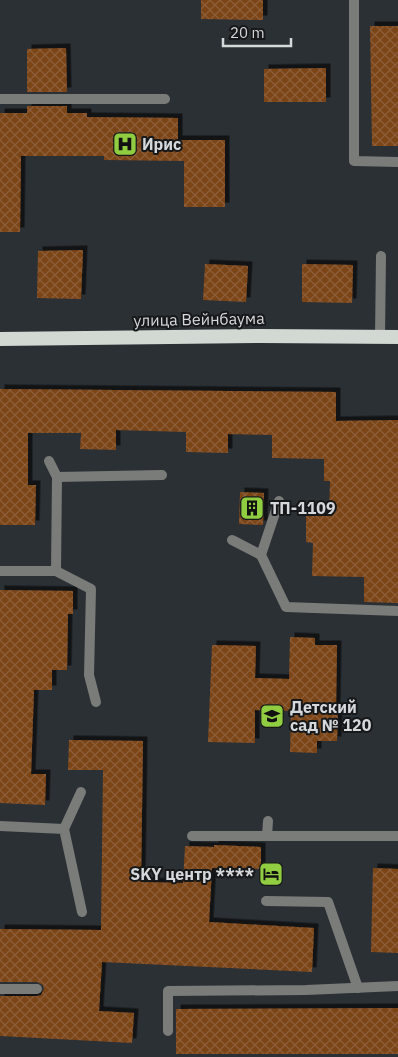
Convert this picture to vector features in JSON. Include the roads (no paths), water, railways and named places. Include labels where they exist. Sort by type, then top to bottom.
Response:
[{"type":"highway","name":"улица Вейнбаума","points":[[0,339],[261,336],[398,337]]},
{"type":"street","points":[[354,0],[354,161],[398,162]]},
{"type":"street","points":[[0,99],[165,99]]},
{"type":"street","points":[[380,337],[381,256]]},
{"type":"street","points":[[49,461],[58,477],[56,571]]},
{"type":"street","points":[[58,477],[162,475]]},
{"type":"street","points":[[261,555],[279,500]]},
{"type":"street","points":[[232,540],[261,555],[286,607],[398,610]]},
{"type":"street","points":[[0,571],[56,571],[91,589],[89,675],[96,702]]},
{"type":"street","points":[[81,792],[64,829],[82,912]]},
{"type":"street","points":[[267,836],[268,821]]},
{"type":"street","points":[[0,826],[64,829]]},
{"type":"street","points":[[192,836],[398,836]]},
{"type":"street","points":[[266,900],[328,902],[358,988]]},
{"type":"street","points":[[168,1031],[168,991],[306,990],[398,986]]},
{"type":"street","points":[[0,989],[37,989]]},
{"type":"place","name":"Ирис","points":[[125,144]]},
{"type":"place","name":"ТП-1109","points":[[252,508]]},
{"type":"place","name":"Детский сад № 120","points":[[272,716]]},
{"type":"place","name":"SKY центр ****","points":[[271,874]]}]
